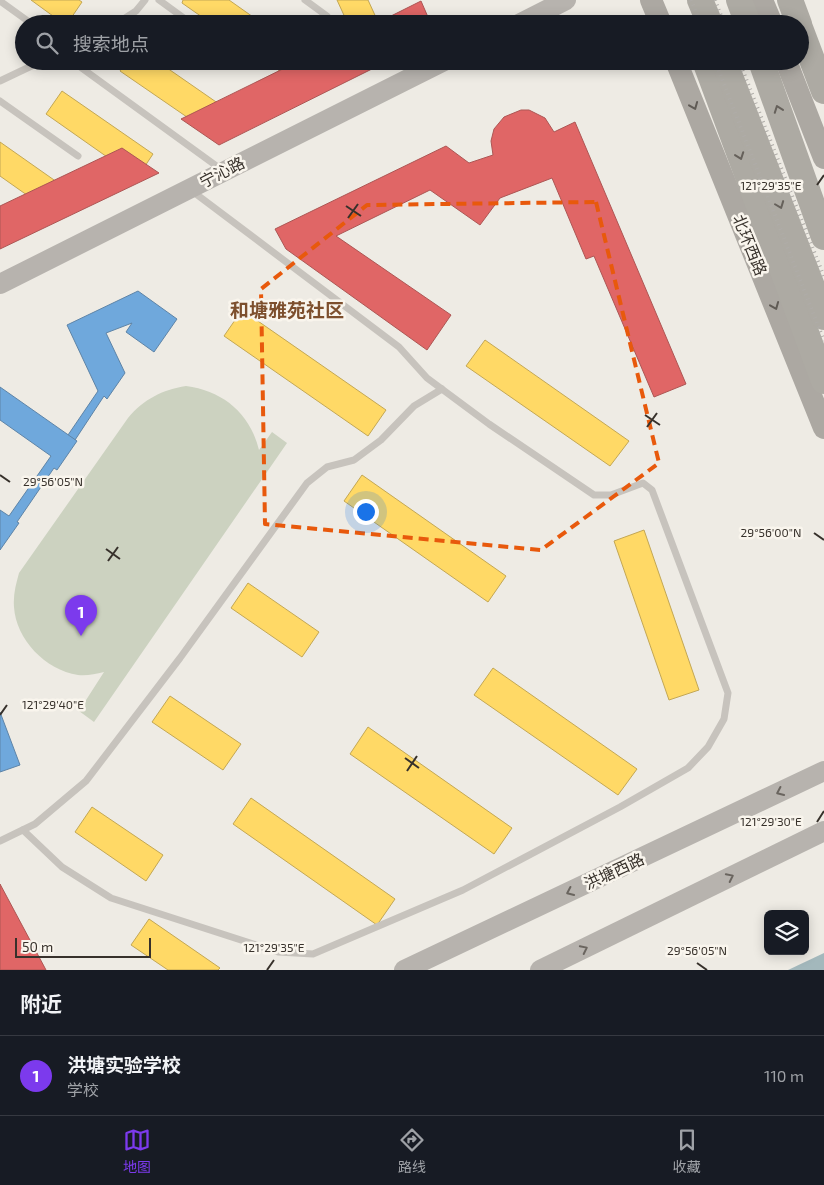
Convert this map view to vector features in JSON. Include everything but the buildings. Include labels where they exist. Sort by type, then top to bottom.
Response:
[{"type":"highway","points":[[682,0],[688,15]]},
{"type":"highway","points":[[700,0],[706,15]]},
{"type":"highway","points":[[739,0],[745,15]]},
{"type":"highway","points":[[790,0],[796,15]]},
{"type":"highway","points":[[809,52],[824,91]]},
{"type":"highway","points":[[708,70],[824,380]]},
{"type":"highway","points":[[728,70],[824,317]]},
{"type":"highway","points":[[764,70],[824,237]]},
{"type":"main road","points":[[537,15],[566,0]]},
{"type":"main road","points":[[651,0],[657,15]]},
{"type":"main road","points":[[762,0],[768,15]]},
{"type":"main road","name":"宁沁路","points":[[0,284],[426,70]]},
{"type":"main road","name":"北环西路","points":[[680,70],[824,428]]},
{"type":"main road","points":[[790,70],[824,158]]},
{"type":"main road","name":"洪塘西路","points":[[404,970],[824,771]]},
{"type":"main road","points":[[540,970],[824,831]]},
{"type":"lane","points":[[129,15],[145,0]]},
{"type":"lane","points":[[159,0],[180,15]]},
{"type":"lane","points":[[305,0],[326,15]]},
{"type":"lane","points":[[0,1],[19,15]]},
{"type":"lane","points":[[0,81],[23,70]]},
{"type":"lane","points":[[84,70],[224,171]]},
{"type":"lane","points":[[0,101],[78,156]]},
{"type":"lane","points":[[23,830],[62,868],[111,898],[278,952],[313,954],[463,890],[620,807],[688,768],[708,747],[724,719],[728,693],[652,490],[643,483],[611,495],[594,495],[489,424],[427,378],[399,347],[189,189]]},
{"type":"lane","points":[[0,841],[35,824],[86,782],[180,658],[307,483],[327,467],[354,460],[381,440],[414,406],[442,389]]},
{"type":"highlighted area","points":[[596,202],[659,463],[541,550],[265,524],[261,289],[367,205]]},
{"type":"green space","points":[[186,386],[212,393],[233,406],[249,425],[259,450],[272,432],[287,443],[94,722],[79,711],[104,672],[78,675],[66,672],[54,667],[34,651],[26,641],[16,619],[14,598],[19,573],[134,411],[154,396]]},
{"type":"shaded area","points":[[824,953],[824,970],[788,970]]},
{"type":"railway","points":[[691,0],[697,15]]},
{"type":"railway","points":[[715,0],[721,15]]},
{"type":"railway","points":[[719,70],[824,341]]},
{"type":"railway","points":[[743,70],[824,277]]},
{"type":"place","name":"洪塘实验学校","points":[[81,636]]},
{"type":"district","name":"和塘雅苑社区","points":[[287,310]]}]
